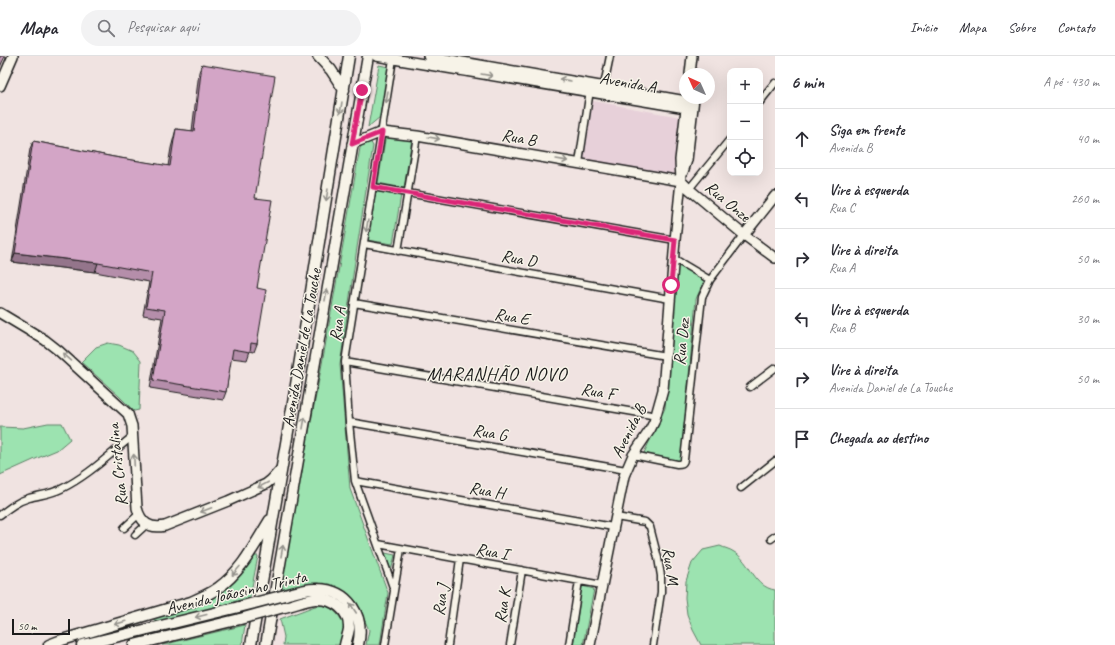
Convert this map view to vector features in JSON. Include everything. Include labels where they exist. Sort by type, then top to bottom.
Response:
[{"type":"main road","points":[[318,56],[331,70],[344,90]]},
{"type":"main road","name":"Avenida Daniel de La Touche","points":[[251,645],[295,390],[349,56]]},
{"type":"main road","name":"Avenida Daniel de La Touche","points":[[266,645],[368,56]]},
{"type":"main road","points":[[49,645],[191,602],[208,594],[218,588],[243,563],[273,515]]},
{"type":"main road","name":"Avenida Joãosinho Trinta","points":[[82,645],[313,589],[330,590],[339,594],[353,606],[360,624],[360,637],[358,645]]},
{"type":"main road","name":"Avenida Joãosinho Trinta","points":[[134,645],[314,599],[322,599],[335,604],[345,613],[349,630],[345,645]]},
{"type":"main road","points":[[270,623],[271,645]]},
{"type":"street","points":[[0,86],[13,56]]},
{"type":"street","name":"Avenida A","points":[[376,56],[393,59],[465,63]]},
{"type":"street","name":"Avenida A","points":[[428,56],[603,91],[679,102]]},
{"type":"street","points":[[603,91],[610,56]]},
{"type":"street","points":[[691,68],[692,56]]},
{"type":"street","points":[[697,68],[698,56]]},
{"type":"street","name":"Rua A","points":[[393,59],[345,362],[355,481],[394,590]]},
{"type":"street","points":[[763,98],[775,84]]},
{"type":"street","points":[[579,163],[590,88]]},
{"type":"street","name":"Avenida B","points":[[590,645],[624,476],[633,455],[650,430],[657,416],[663,390],[673,258],[681,181],[687,160],[689,104]]},
{"type":"street","name":"Rua B","points":[[352,144],[382,132],[417,136],[681,181]]},
{"type":"street","points":[[398,251],[417,136]]},
{"type":"street","points":[[689,189],[729,140]]},
{"type":"street","name":"Rua Onze","points":[[681,181],[744,235],[775,258]]},
{"type":"street","points":[[373,187],[675,240]]},
{"type":"street","name":"Rua Dez","points":[[633,455],[677,464],[683,463],[702,297],[710,280],[775,196]]},
{"type":"street","name":"Rua D","points":[[364,244],[670,299]]},
{"type":"street","points":[[673,258],[710,280]]},
{"type":"street","name":"Rua E","points":[[354,303],[666,356]]},
{"type":"street","name":"Rua Cristalina","points":[[0,313],[46,340],[70,360],[128,414],[132,426],[133,436],[136,498],[139,514],[147,524],[154,527],[165,526],[228,501],[266,484],[281,469]]},
{"type":"street","name":"Rua F","points":[[345,362],[657,416]]},
{"type":"street","points":[[750,387],[775,368]]},
{"type":"street","name":"Rua G","points":[[349,422],[626,470]]},
{"type":"street","points":[[0,515],[17,502],[55,492],[70,484],[133,436]]},
{"type":"street","points":[[741,488],[775,460]]},
{"type":"street","name":"Rua H","points":[[355,481],[613,527]]},
{"type":"street","points":[[124,528],[139,514]]},
{"type":"street","name":"Rua M","points":[[616,516],[645,522],[650,527],[661,576],[661,592],[653,645]]},
{"type":"street","points":[[135,535],[147,524]]},
{"type":"street","name":"Rua I","points":[[378,544],[602,585]]},
{"type":"street","name":"Rua A","points":[[385,645],[401,549]]},
{"type":"street","name":"Rua J","points":[[448,645],[460,559]]},
{"type":"street","name":"Rua K","points":[[510,645],[522,570]]},
{"type":"street","points":[[569,645],[579,581]]},
{"type":"shaded area","points":[[593,101],[680,117],[674,175],[584,159]]},
{"type":"green space","points":[[379,65],[389,67],[380,117],[368,127]]},
{"type":"green space","points":[[386,134],[412,138],[404,188],[378,183]]},
{"type":"green space","points":[[370,141],[373,146],[340,365],[350,489],[388,593],[380,645],[366,645],[369,630],[356,601],[333,587],[278,593],[322,364],[360,148],[363,143]]},
{"type":"green space","points":[[375,191],[401,195],[393,244],[367,240]]},
{"type":"green space","points":[[678,265],[704,281],[696,299],[681,463],[644,453],[665,408]]},
{"type":"green space","points":[[108,343],[119,345],[133,351],[141,361],[139,410],[134,411],[81,362],[96,347]]},
{"type":"green space","points":[[48,423],[62,423],[70,439],[57,450],[0,475],[0,427],[23,428]]},
{"type":"green space","points":[[720,546],[739,556],[762,584],[775,590],[775,645],[701,645],[687,614],[685,598],[686,581],[692,563],[703,550]]},
{"type":"green space","points":[[385,553],[395,555],[391,571]]},
{"type":"green space","points":[[252,556],[258,556],[250,597],[156,625],[153,617],[189,608]]},
{"type":"green space","points":[[582,586],[594,589],[583,645],[573,645]]},
{"type":"green space","points":[[315,606],[331,608],[339,616],[344,626],[344,636],[341,645],[283,645],[284,637],[280,619]]},
{"type":"green space","points":[[245,625],[242,645],[162,645]]},
{"type":"building","points":[[0,56],[5,56],[0,67]]},
{"type":"building","points":[[202,64],[275,76],[255,198],[272,200],[257,288],[266,290],[257,344],[251,343],[250,352],[233,349],[226,392],[153,380],[165,310],[146,307],[152,273],[98,263],[15,253],[33,141],[170,166],[176,129],[194,131]]},
{"type":"district","name":"MARANHÃO NOVO","points":[[497,373]]},
{"type":"route","points":[[362,90],[352,144],[382,132],[373,187],[675,240],[671,285]]}]
